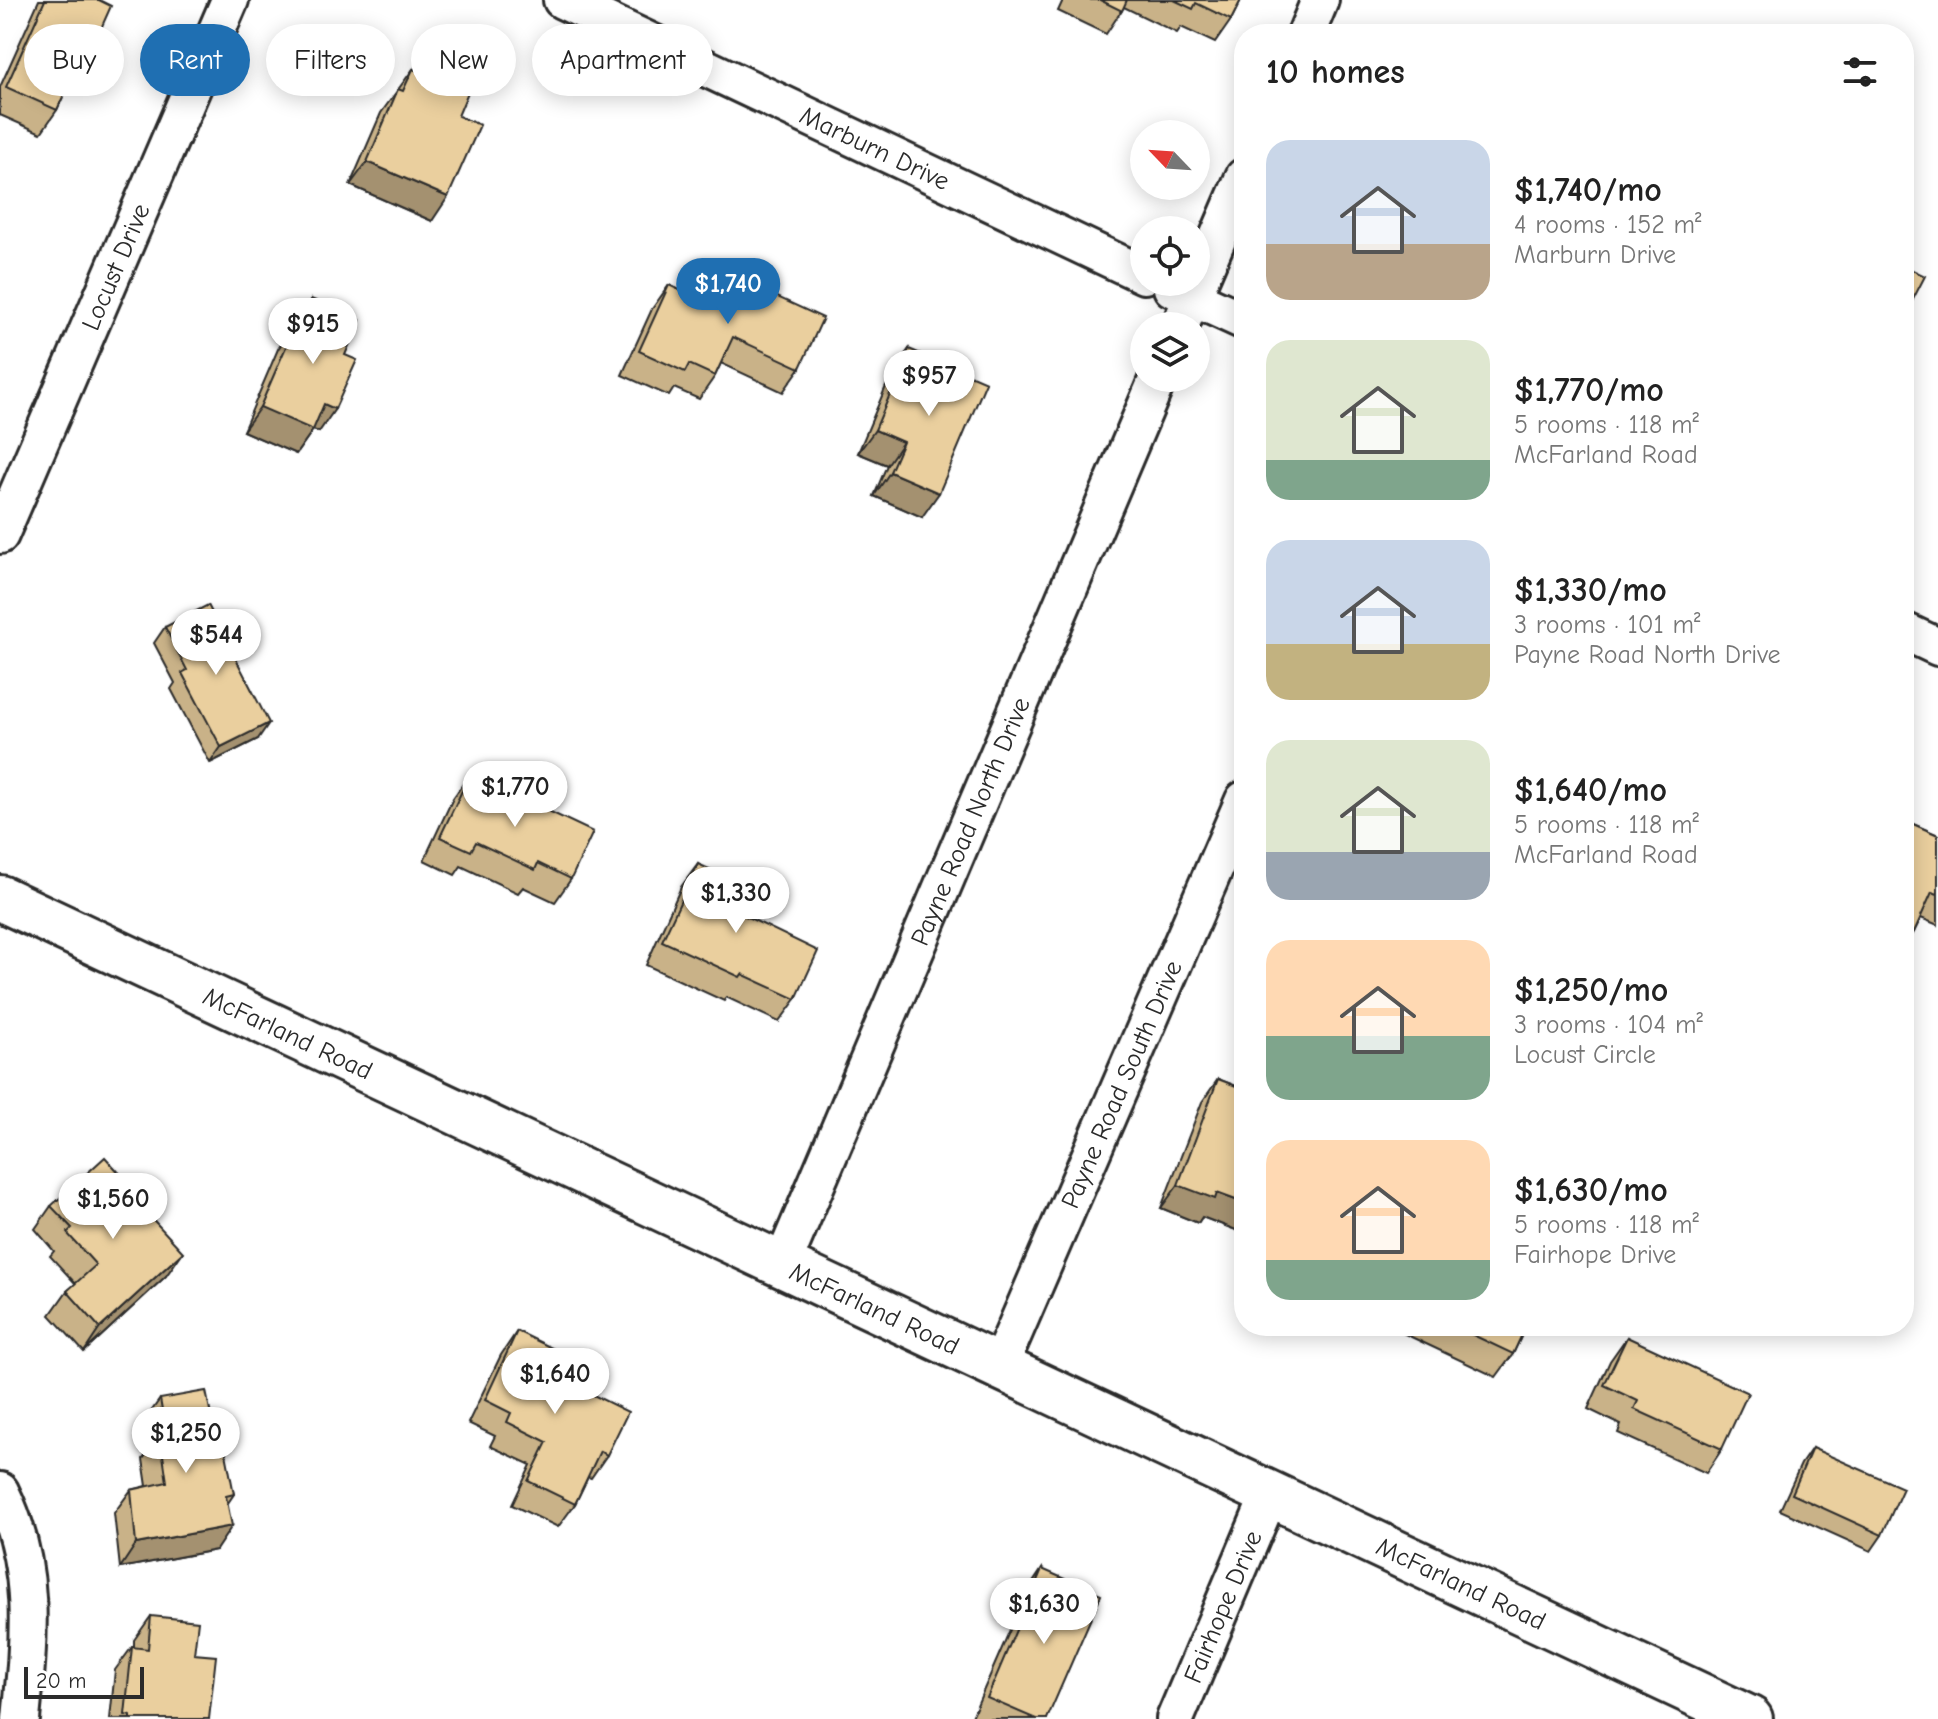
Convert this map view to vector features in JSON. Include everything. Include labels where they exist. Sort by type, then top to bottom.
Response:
[{"type":"street","name":"Locust Drive","points":[[0,535],[230,0]]},
{"type":"street","name":"Marburn Drive","points":[[562,0],[1130,268]]},
{"type":"street","points":[[1310,24],[1320,0]]},
{"type":"street","points":[[1172,296],[1186,312],[1234,200]]},
{"type":"street","points":[[1210,316],[1234,319]]},
{"type":"street","name":"Payne Road North Drive","points":[[782,1265],[1152,392]]},
{"type":"street","points":[[1914,636],[1938,647]]},
{"type":"street","name":"Payne Road South Drive","points":[[999,1367],[1234,823]]},
{"type":"street","name":"McFarland Road","points":[[0,898],[1750,1719]]},
{"type":"street","points":[[0,1491],[16,1530],[29,1586],[29,1641],[21,1719]]},
{"type":"street","name":"Fairhope Drive","points":[[1175,1719],[1270,1494]]},
{"type":"building","points":[[45,0],[99,0],[111,6],[103,24],[34,24]]},
{"type":"building","points":[[1100,0],[1127,0],[1122,11]]},
{"type":"building","points":[[1174,0],[1241,0],[1231,20],[1196,3],[1193,9]]},
{"type":"building","points":[[24,47],[24,95],[6,87]]},
{"type":"building","points":[[411,73],[411,96],[466,96],[458,116],[480,125],[448,197],[367,162],[398,89],[403,91]]},
{"type":"building","points":[[26,96],[63,96],[57,110]]},
{"type":"building","points":[[721,271],[823,318],[800,368],[733,337],[715,376],[689,364],[685,372],[639,351],[669,285],[707,303]]},
{"type":"building","points":[[1914,271],[1925,276],[1914,297]]},
{"type":"building","points":[[311,299],[360,320],[345,355],[357,360],[335,409],[324,404],[313,430],[260,407],[295,326],[299,327]]},
{"type":"building","points":[[909,349],[986,382],[939,493],[890,472],[903,442],[875,430]]},
{"type":"building","points":[[208,605],[269,723],[221,747],[182,673],[187,670],[165,627]]},
{"type":"building","points":[[470,774],[593,832],[571,879],[538,863],[535,870],[476,842],[471,851],[440,837]]},
{"type":"building","points":[[1914,824],[1938,835],[1938,894],[1932,892],[1914,932]]},
{"type":"building","points":[[698,864],[749,887],[737,912],[818,951],[796,999],[662,941]]},
{"type":"building","points":[[1218,1079],[1234,1085],[1234,1199],[1217,1193],[1215,1199],[1178,1185]]},
{"type":"building","points":[[105,1157],[151,1208],[146,1212],[183,1252],[100,1328],[67,1291],[96,1265],[67,1233],[72,1228],[51,1206]]},
{"type":"building","points":[[517,1331],[560,1352],[552,1368],[581,1382],[579,1388],[628,1412],[607,1455],[600,1451],[575,1504],[528,1481],[547,1442],[507,1422],[511,1413],[485,1400]]},
{"type":"building","points":[[1475,1336],[1521,1336],[1513,1354]]},
{"type":"building","points":[[1627,1337],[1748,1393],[1722,1449],[1634,1409],[1638,1401],[1604,1385]]},
{"type":"building","points":[[206,1391],[212,1420],[219,1418],[234,1494],[226,1496],[232,1526],[136,1544],[131,1490],[167,1482],[160,1435],[166,1434],[160,1399]]},
{"type":"building","points":[[1812,1448],[1903,1488],[1882,1535],[1792,1494]]},
{"type":"building","points":[[1042,1569],[1101,1595],[1047,1719],[1036,1719],[987,1698]]},
{"type":"building","points":[[151,1616],[198,1621],[194,1654],[216,1656],[209,1719],[131,1719],[131,1716],[125,1715],[132,1647],[148,1649]]}]
